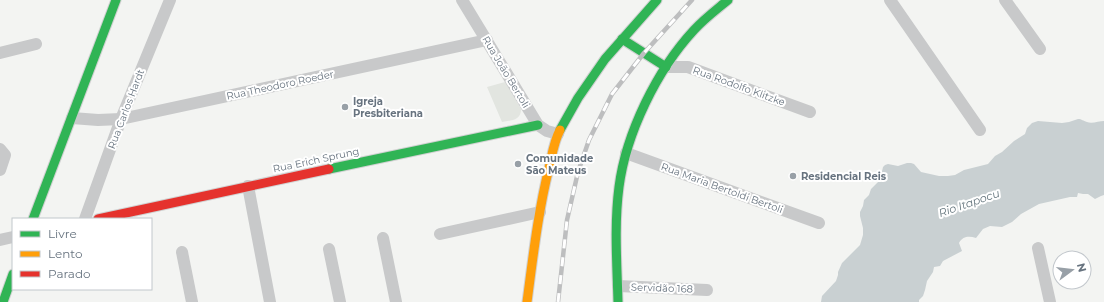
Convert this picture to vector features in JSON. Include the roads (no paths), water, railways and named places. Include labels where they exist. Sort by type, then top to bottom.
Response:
[{"type":"main road","points":[[33,218],[116,0]]},
{"type":"main road","points":[[528,302],[540,212],[549,164],[558,134],[578,98],[605,59],[656,0]]},
{"type":"main road","points":[[618,302],[617,249],[619,187],[622,167],[635,126],[654,87],[666,67],[691,34],[728,0]]},
{"type":"main road","points":[[622,39],[666,67]]},
{"type":"main road","name":"Rua Erich Sprung","points":[[103,218],[248,186],[538,126]]},
{"type":"main road","points":[[3,302],[12,277]]},
{"type":"street","name":"Rua Carlos Hardt","points":[[85,218],[121,119],[170,0]]},
{"type":"street","name":"Rua João Bertoli","points":[[462,0],[538,126]]},
{"type":"street","points":[[890,0],[980,130]]},
{"type":"street","points":[[1005,0],[1040,49]]},
{"type":"street","name":"Rua Theodoro Roeder","points":[[72,118],[98,120],[121,119],[487,40]]},
{"type":"street","points":[[0,53],[36,44]]},
{"type":"street","name":"Rua Rodolfo Klitzke","points":[[666,67],[688,67],[810,112]]},
{"type":"street","points":[[538,126],[547,131],[558,134]]},
{"type":"street","points":[[0,170],[2,152]]},
{"type":"street","name":"Rua Maria Bertoldi Bertoli","points":[[626,153],[819,223]]},
{"type":"street","points":[[248,186],[270,302]]},
{"type":"street","points":[[440,234],[540,212]]},
{"type":"street","points":[[0,240],[12,237]]},
{"type":"street","points":[[382,238],[396,302]]},
{"type":"street","points":[[1038,248],[1050,302]]},
{"type":"street","points":[[329,249],[340,302]]},
{"type":"street","points":[[182,252],[192,302]]},
{"type":"street","name":"Servidão 168","points":[[618,286],[707,290]]},
{"type":"water","name":"Rio Itapocu","points":[[1078,119],[1089,123],[1104,121],[1104,195],[1095,199],[1088,194],[1078,193],[1077,197],[1070,197],[1039,204],[1002,227],[990,226],[983,229],[976,238],[964,238],[959,243],[962,251],[943,261],[940,266],[934,267],[933,272],[927,281],[923,296],[919,302],[821,302],[822,296],[836,281],[842,263],[860,245],[863,235],[863,228],[860,212],[864,200],[869,195],[871,189],[880,180],[883,167],[885,165],[888,164],[898,166],[911,163],[914,164],[921,172],[939,176],[955,175],[964,170],[988,164],[995,156],[1025,134],[1027,128],[1032,123],[1038,121],[1062,123]]},
{"type":"railway","points":[[558,302],[567,220],[578,172],[589,140],[612,94],[644,53],[692,0]]},
{"type":"place","name":"Igreja Presbiteriana","points":[[345,107]]},
{"type":"place","name":"Comunidade São Mateus","points":[[518,164]]},
{"type":"place","name":"Residencial Reis","points":[[793,176]]}]
